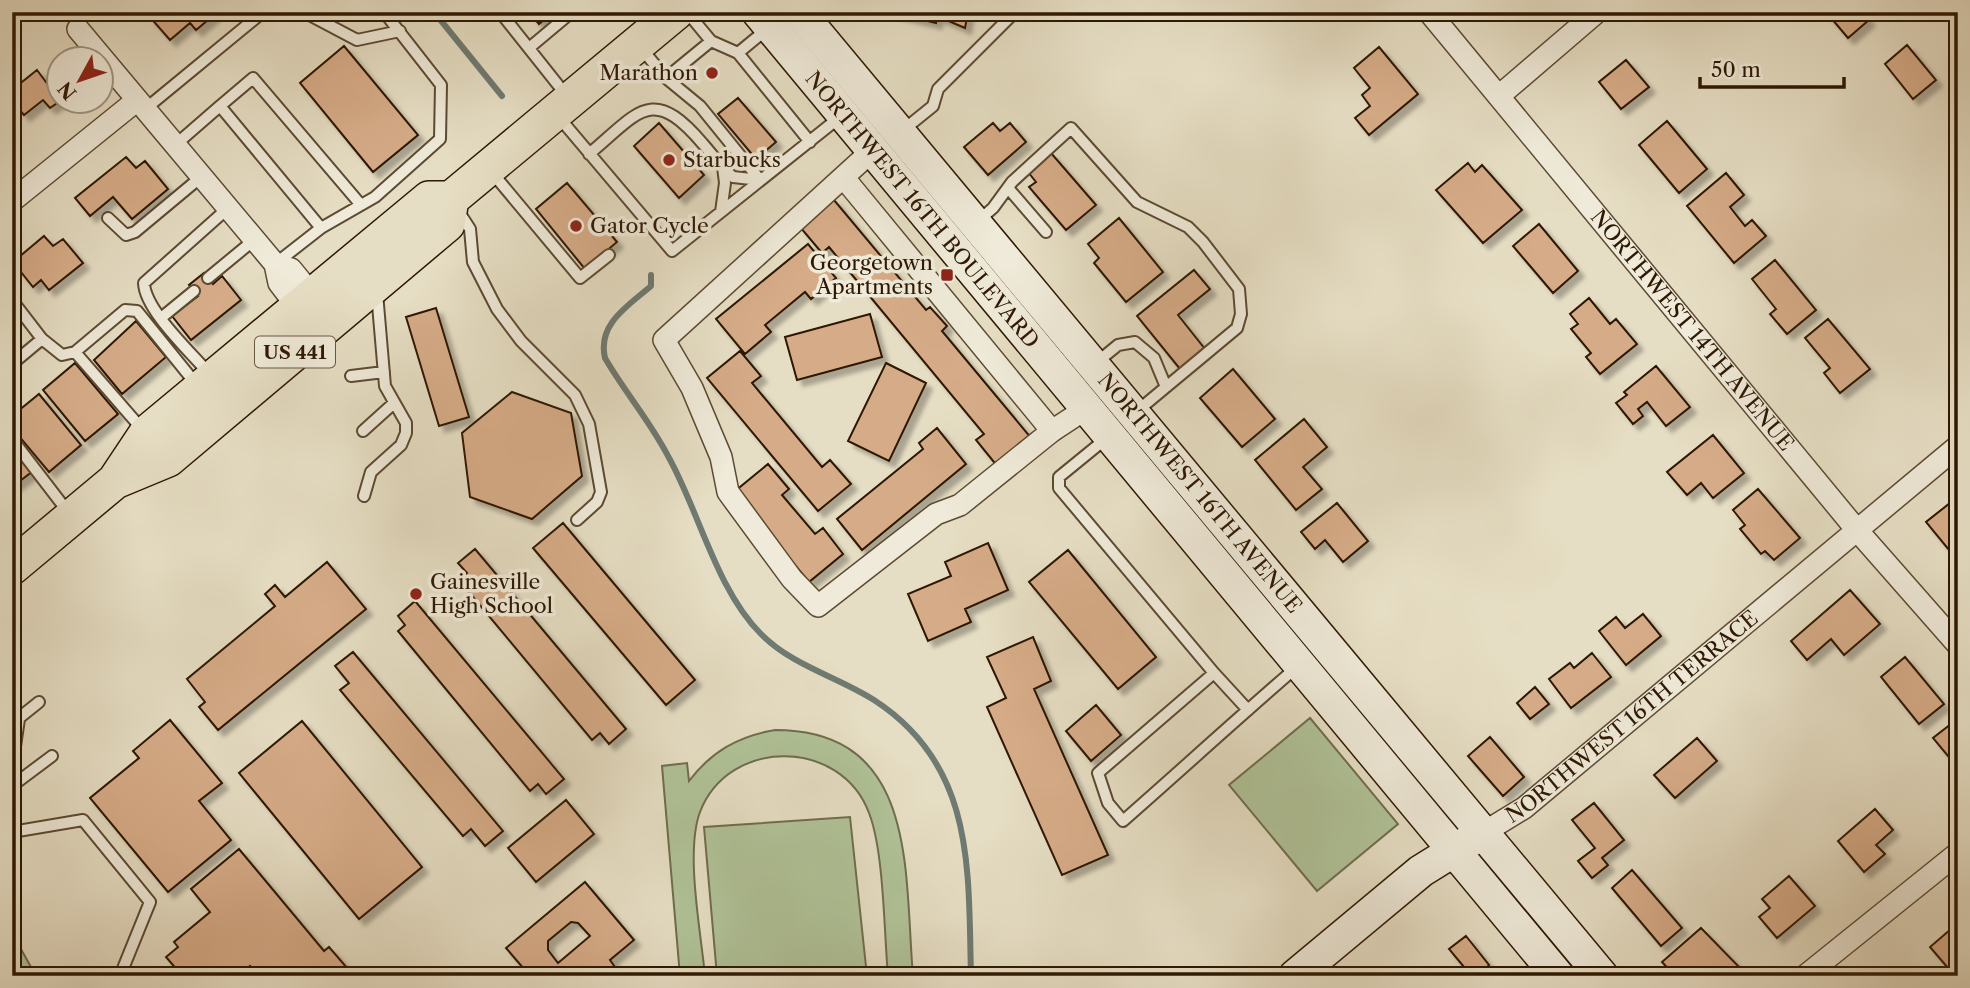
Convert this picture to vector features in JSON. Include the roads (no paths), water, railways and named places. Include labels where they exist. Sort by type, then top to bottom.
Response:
[{"type":"main road","name":"US 441","points":[[14,561],[73,517],[157,446],[377,283],[447,224],[451,200],[676,12]]},
{"type":"main road","name":"NORTHWEST 16TH AVENUE","points":[[799,12],[1602,976]]},
{"type":"main road","name":"NORTHWEST 16TH BOULEVARD","points":[[764,20],[1087,408]]},
{"type":"main road","name":"US 441","points":[[157,446],[207,384],[305,302],[429,200],[451,200]]},
{"type":"main road","points":[[157,446],[305,319],[305,302]]},
{"type":"main road","points":[[1087,408],[1124,402]]},
{"type":"main road","name":"NORTHWEST 16TH AVENUE","points":[[1087,408],[1558,976]]},
{"type":"main road","points":[[1222,570],[1250,554]]},
{"type":"main road","name":"NORTHWEST 16TH TERRACE","points":[[1295,976],[1421,870],[1483,833]]},
{"type":"street","name":"NORTHWEST 14TH AVENUE","points":[[1429,12],[1856,528],[1958,645]]},
{"type":"street","points":[[1499,96],[1597,12]]},
{"type":"street","points":[[78,29],[275,264],[291,269],[305,302]]},
{"type":"street","points":[[12,201],[140,106]]},
{"type":"street","points":[[873,150],[664,340],[692,388],[712,434],[721,457],[728,492],[792,579],[818,606],[936,514],[960,505],[1052,431],[1087,408]]},
{"type":"street","points":[[844,178],[1052,431]]},
{"type":"street","name":"NORTHWEST 16TH TERRACE","points":[[1483,833],[1524,808],[1856,528],[1958,446]]},
{"type":"street","points":[[1805,976],[1958,853]]},
{"type":"lane","points":[[140,106],[263,12]]},
{"type":"lane","points":[[304,12],[357,40],[400,31]]},
{"type":"lane","points":[[275,264],[321,228],[375,197],[440,139],[441,85],[384,12]]},
{"type":"lane","points":[[500,12],[528,48],[589,154],[672,251],[843,115]]},
{"type":"lane","points":[[528,48],[572,12]]},
{"type":"lane","points":[[687,12],[711,41],[738,53],[810,142]]},
{"type":"lane","points":[[899,133],[933,106],[938,89],[1015,12]]},
{"type":"lane","points":[[738,53],[764,20]]},
{"type":"lane","points":[[666,78],[711,41]]},
{"type":"lane","points":[[638,44],[666,78],[700,106],[760,180]]},
{"type":"lane","points":[[174,146],[253,78],[361,205]]},
{"type":"lane","points":[[220,106],[321,228]]},
{"type":"lane","points":[[589,154],[635,116],[659,109],[673,113],[683,121],[733,177],[760,180]]},
{"type":"lane","points":[[975,224],[993,208],[1007,188],[1071,128],[1137,202],[1188,227],[1203,242],[1239,289],[1241,314],[1237,328],[1167,387],[1124,402]]},
{"type":"lane","points":[[721,212],[724,195],[723,167]]},
{"type":"lane","points":[[488,168],[580,278],[609,255]]},
{"type":"lane","points":[[108,218],[126,235],[135,232],[201,177]]},
{"type":"lane","points":[[1007,188],[1046,232]]},
{"type":"lane","points":[[451,200],[470,229],[473,262],[497,309],[521,341],[575,395],[589,424],[601,492],[597,502],[577,520]]},
{"type":"lane","points":[[207,384],[144,291],[147,277],[227,209]]},
{"type":"lane","points":[[208,278],[254,240]]},
{"type":"lane","points":[[364,496],[372,472],[401,445],[406,433],[406,423],[385,386],[377,283]]},
{"type":"lane","points":[[162,318],[194,291]]},
{"type":"lane","points":[[12,300],[41,339],[62,355],[75,352],[130,309],[136,311],[207,384]]},
{"type":"lane","points":[[12,364],[41,339]]},
{"type":"lane","points":[[1093,365],[1118,345],[1135,342],[1154,358],[1167,387]]},
{"type":"lane","points":[[75,352],[135,424],[157,446]]},
{"type":"lane","points":[[351,376],[384,372]]},
{"type":"lane","points":[[363,431],[394,403]]},
{"type":"lane","points":[[1110,435],[1059,477],[1059,488],[1248,710]]},
{"type":"lane","points":[[12,439],[73,517]]},
{"type":"lane","points":[[1214,673],[1098,774],[1108,803],[1123,821],[1300,664]]},
{"type":"lane","points":[[12,767],[16,721],[39,702]]},
{"type":"lane","points":[[12,786],[52,756]]},
{"type":"lane","points":[[12,832],[83,820],[150,902],[120,976]]},
{"type":"waterway","points":[[434,12],[502,96]]},
{"type":"waterway","points":[[651,275],[651,286],[624,309],[610,326],[604,346],[605,358],[668,456],[720,572],[745,616],[773,645],[801,663],[874,700],[907,726],[932,756],[949,788],[960,823],[969,897],[971,976]]},
{"type":"place","name":"Marathon","points":[[712,73]]},
{"type":"place","name":"Starbucks","points":[[669,160]]},
{"type":"place","name":"Gator Cycle","points":[[576,226]]},
{"type":"place","name":"Georgetown Apartments","points":[[947,275]]},
{"type":"place","name":"Gainesville High School","points":[[416,594]]}]
